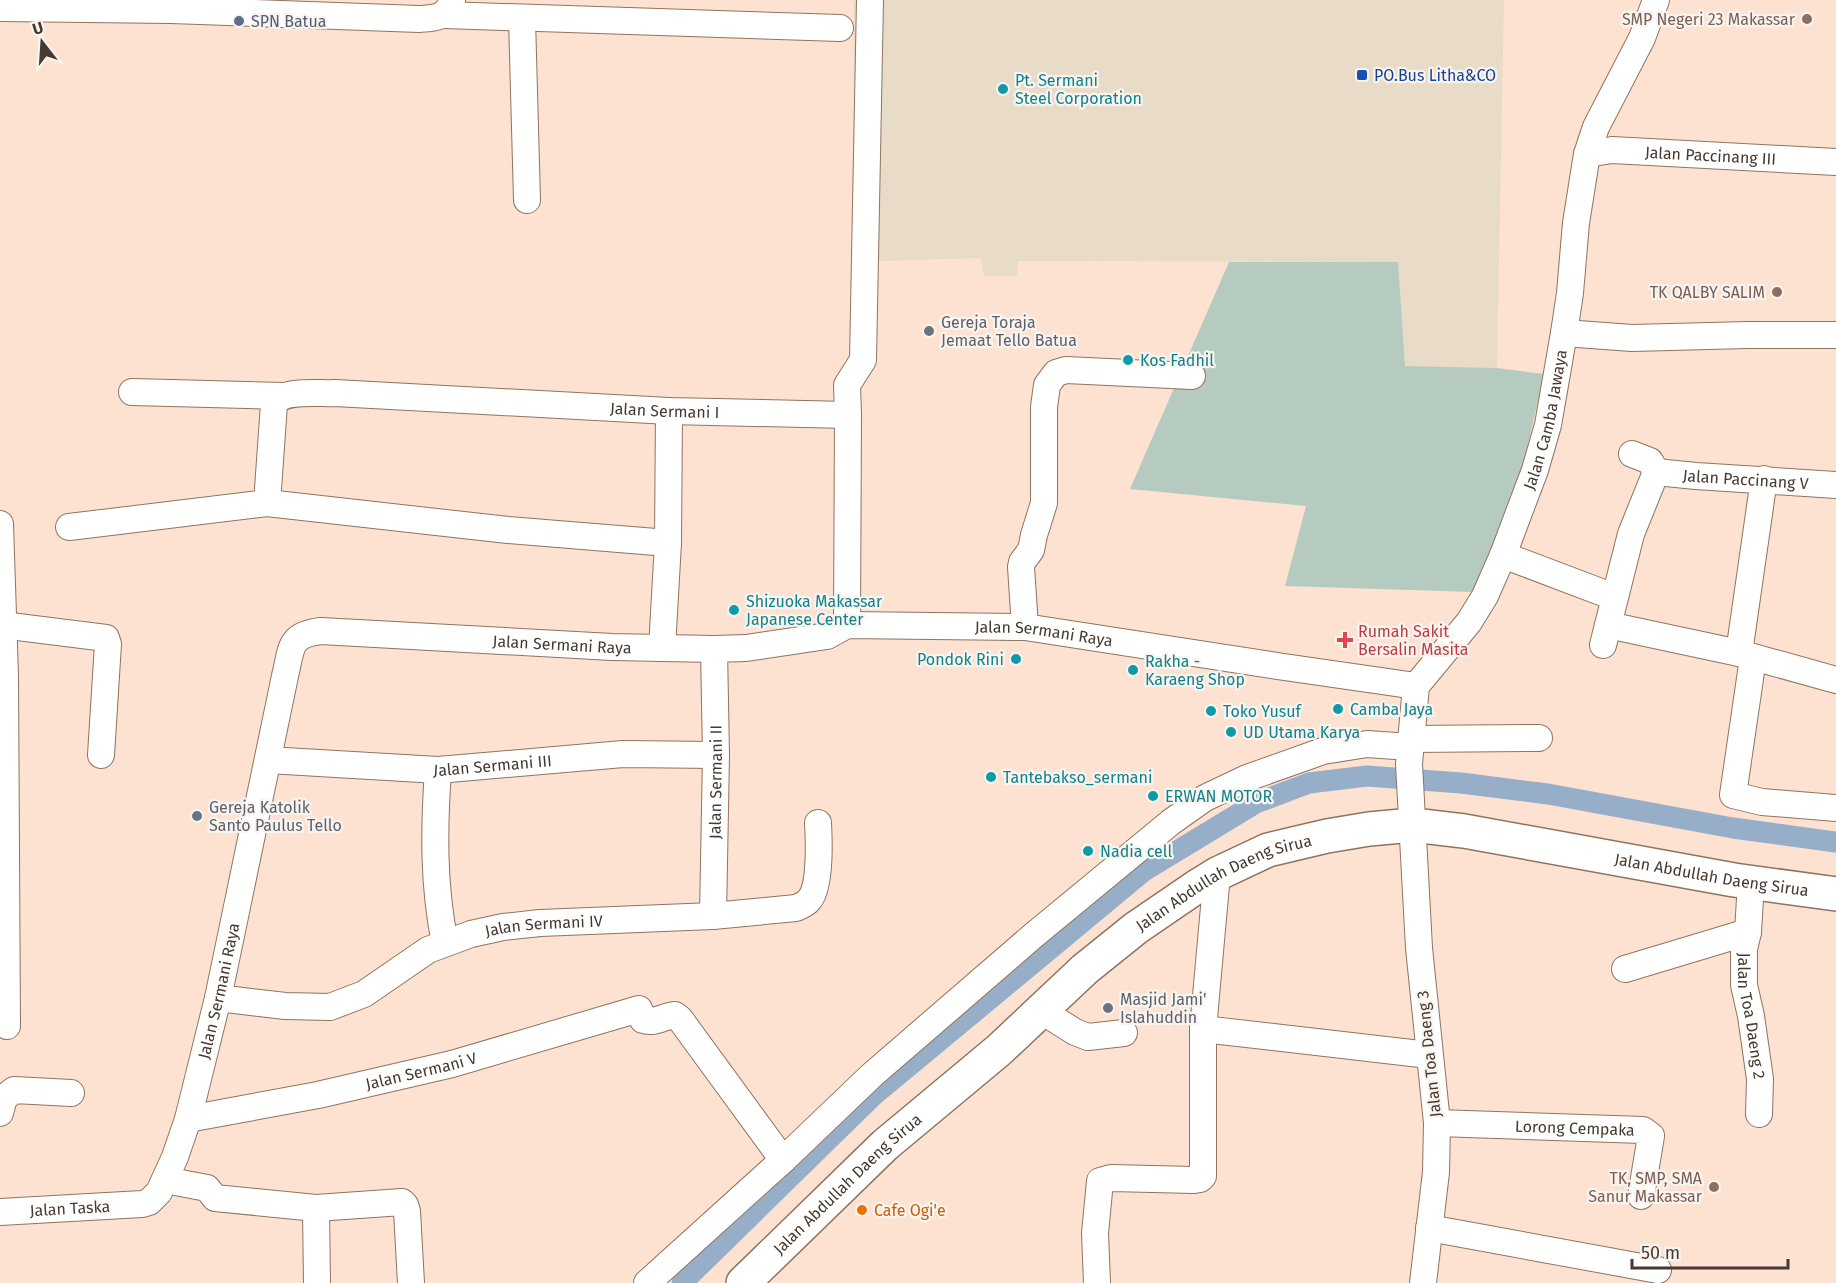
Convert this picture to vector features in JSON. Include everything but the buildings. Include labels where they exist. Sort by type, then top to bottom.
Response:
[{"type":"main road","name":"Jalan Abdullah Daeng Sirua","points":[[743,1283],[885,1145],[999,1050],[1085,969],[1136,928],[1217,874],[1268,850],[1413,819],[1464,831],[1751,882],[1836,894]]},
{"type":"street","points":[[847,625],[847,385],[864,360],[870,0]]},
{"type":"street","name":"Jalan Camba Jawaya","points":[[1416,686],[1469,622],[1485,596],[1535,470],[1550,416],[1564,333],[1576,223],[1587,154],[1596,127],[1642,38],[1656,0]]},
{"type":"street","points":[[0,8],[171,10],[419,20],[448,8],[522,19],[840,28]]},
{"type":"street","points":[[522,19],[527,200]]},
{"type":"street","name":"Jalan Paccinang III","points":[[1587,154],[1612,150],[1836,162]]},
{"type":"street","points":[[1564,333],[1632,338],[1751,334],[1836,335]]},
{"type":"street","points":[[1024,627],[1021,567],[1031,550],[1044,503],[1044,407],[1047,385],[1056,373],[1066,370],[1192,376]]},
{"type":"street","name":"Jalan Sermani I","points":[[132,392],[279,400],[335,393],[669,411],[848,415]]},
{"type":"street","points":[[267,503],[279,400]]},
{"type":"street","points":[[662,648],[668,543],[669,411]]},
{"type":"street","points":[[1632,454],[1650,461],[1656,471],[1631,534],[1606,635],[1746,656],[1836,680]]},
{"type":"street","name":"Jalan Paccinang V","points":[[1656,471],[1696,476],[1836,485]]},
{"type":"street","points":[[1764,479],[1733,795],[1762,802],[1836,808]]},
{"type":"street","points":[[69,527],[267,503],[489,528],[668,543]]},
{"type":"street","points":[[0,524],[4,676],[7,1026]]},
{"type":"street","points":[[1503,555],[1614,597]]},
{"type":"street","points":[[2,625],[106,638],[108,644],[101,755]]},
{"type":"street","name":"Jalan Sermani Raya","points":[[142,1204],[154,1198],[165,1180],[188,1119],[218,998],[292,648],[298,637],[309,632],[714,649],[746,648],[827,636],[847,625],[1024,627],[1416,686]]},
{"type":"street","name":"Jalan Sermani II","points":[[713,916],[716,755],[714,649]]},
{"type":"street","points":[[1413,819],[1410,750],[1416,686]]},
{"type":"street","points":[[647,1283],[783,1160],[872,1075],[1034,935],[1171,822],[1205,798],[1247,778],[1323,751],[1367,744],[1410,750],[1539,738]]},
{"type":"street","name":"Jalan Sermani III","points":[[268,760],[438,770],[623,754],[716,755]]},
{"type":"street","points":[[438,770],[434,822],[436,893],[445,943]]},
{"type":"street","name":"Jalan Toa Daeng 3","points":[[1413,819],[1419,948],[1437,1123],[1436,1172],[1423,1283]]},
{"type":"street","name":"Jalan Sermani IV","points":[[218,998],[285,1006],[330,1007],[364,994],[415,957],[445,943],[503,927],[788,910],[801,906],[810,900],[813,894],[818,869],[818,823]]},
{"type":"street","points":[[1097,1283],[1095,1233],[1100,1181],[1111,1178],[1194,1180],[1203,1176],[1203,1029],[1217,874]]},
{"type":"street","name":"Jalan Toa Daeng 2","points":[[1751,882],[1748,932],[1744,949],[1744,985],[1760,1079],[1759,1114]]},
{"type":"street","points":[[1625,969],[1748,932]]},
{"type":"street","name":"Jalan Sermani V","points":[[188,1119],[318,1095],[452,1064],[639,1009],[643,1020],[651,1023],[662,1017],[675,1015],[680,1019],[783,1160]]},
{"type":"street","points":[[1040,1011],[1088,1037],[1124,1033]]},
{"type":"street","points":[[1203,1029],[1429,1056]]},
{"type":"street","points":[[0,1113],[4,1098],[14,1090],[71,1093]]},
{"type":"street","name":"Lorong Cempaka","points":[[1437,1123],[1643,1130],[1652,1136],[1641,1196]]},
{"type":"street","points":[[165,1180],[207,1188],[215,1198],[316,1208],[395,1202],[405,1205],[411,1283]]},
{"type":"street","name":"Jalan Taska","points":[[0,1212],[142,1204]]},
{"type":"street","points":[[316,1208],[317,1283]]},
{"type":"street","points":[[1429,1228],[1658,1270]]},
{"type":"shaded area","points":[[854,0],[1504,0],[1497,368],[1405,366],[1397,262],[1018,261],[1017,276],[984,276],[980,258],[853,262]]},
{"type":"green space","points":[[1229,262],[1398,262],[1405,366],[1497,368],[1544,374],[1515,502],[1473,592],[1285,586],[1306,506],[1130,489]]},
{"type":"waterway","points":[[682,1283],[873,1096],[1144,871],[1256,803],[1309,783],[1367,776],[1461,783],[1548,794],[1733,828],[1836,842]]},
{"type":"place","name":"SMP Negeri 23 Makassar","points":[[1807,19]]},
{"type":"place","name":"SPN Batua","points":[[239,21]]},
{"type":"place","name":"PO.Bus Litha&CO","points":[[1362,75]]},
{"type":"place","name":"Pt. Sermani Steel Corporation","points":[[1003,89]]},
{"type":"place","name":"TK QALBY SALIM","points":[[1777,292]]},
{"type":"place","name":"Gereja Toraja Jemaat Tello Batua","points":[[929,331]]},
{"type":"place","name":"Kos Fadhil","points":[[1128,360]]},
{"type":"place","name":"Shizuoka Makassar Japanese Center","points":[[734,610]]},
{"type":"place","name":"Rumah Sakit Bersalin Masita","points":[[1345,640]]},
{"type":"place","name":"Pondok Rini","points":[[1016,659]]},
{"type":"place","name":"Rakha - Karaeng Shop","points":[[1133,670]]},
{"type":"place","name":"Camba Jaya","points":[[1338,709]]},
{"type":"place","name":"Toko Yusuf","points":[[1211,711]]},
{"type":"place","name":"UD Utama Karya","points":[[1231,732]]},
{"type":"place","name":"Tantebakso_sermani","points":[[991,777]]},
{"type":"place","name":"ERWAN MOTOR","points":[[1153,796]]},
{"type":"place","name":"Gereja Katolik Santo Paulus Tello","points":[[197,816]]},
{"type":"place","name":"Nadia cell","points":[[1088,851]]},
{"type":"place","name":"Masjid Jami' Islahuddin","points":[[1108,1008]]},
{"type":"place","name":"TK, SMP, SMA Sanur Makassar","points":[[1714,1187]]},
{"type":"place","name":"Cafe Ogi'e","points":[[862,1210]]}]
